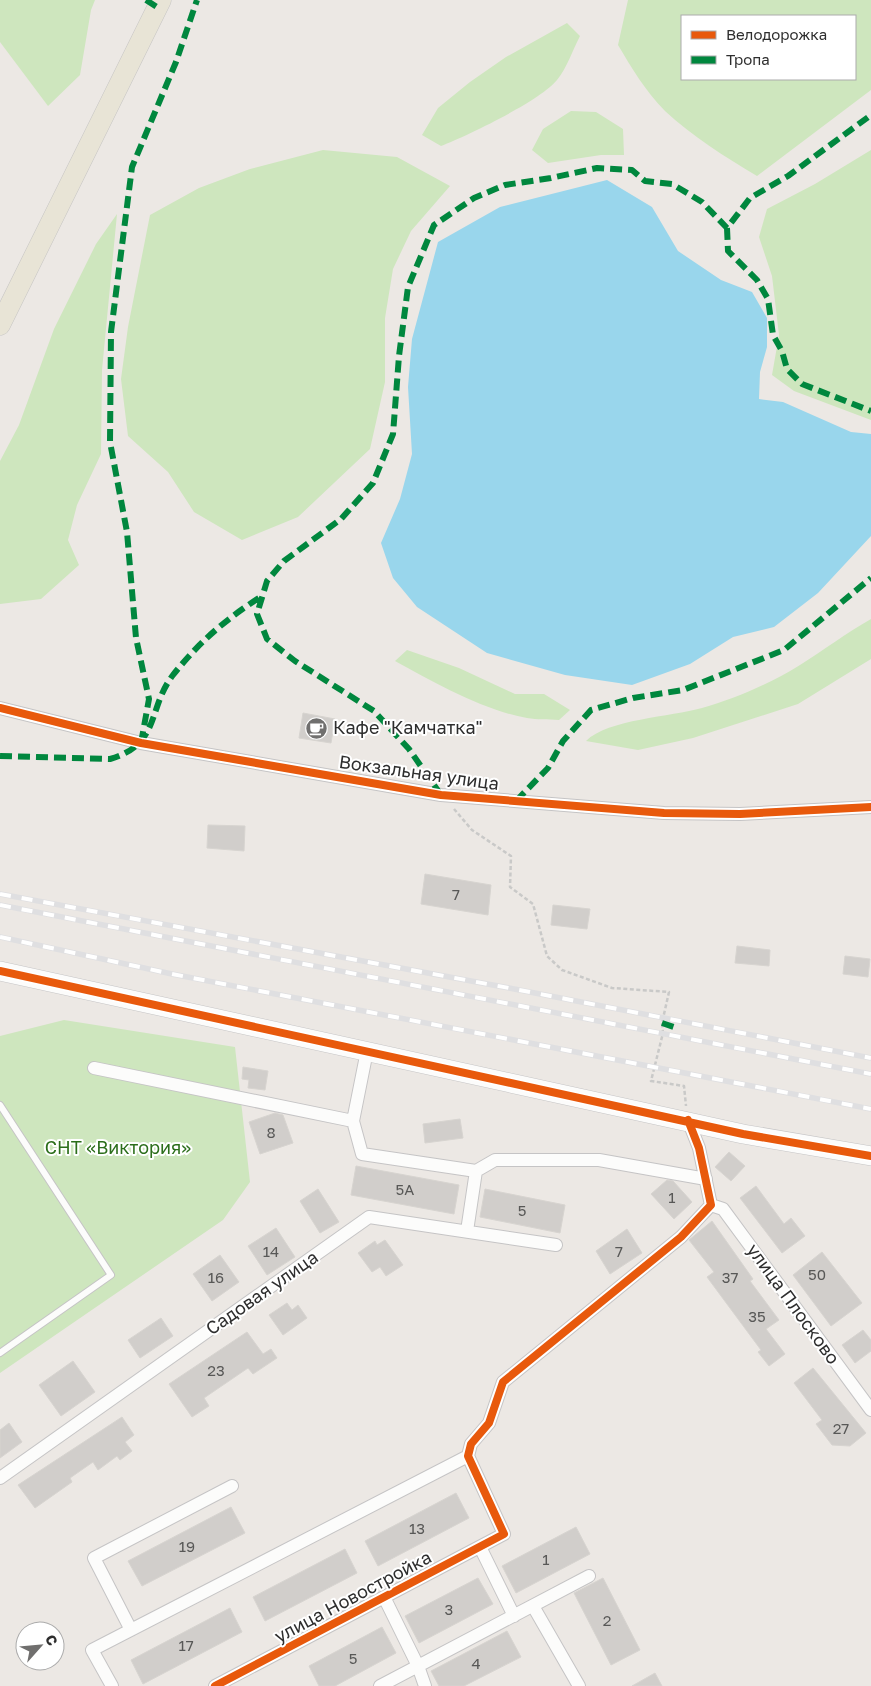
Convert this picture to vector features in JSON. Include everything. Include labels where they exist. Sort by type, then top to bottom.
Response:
[{"type":"main road","points":[[0,325],[160,0]]},
{"type":"street","name":"Вокзальная улица","points":[[0,708],[141,743],[441,795],[664,813],[740,814],[871,807]]},
{"type":"street","points":[[0,971],[688,1120],[743,1134],[871,1156]]},
{"type":"street","points":[[366,1050],[353,1121],[362,1154],[476,1171],[495,1160],[599,1160],[706,1179]]},
{"type":"street","points":[[94,1068],[353,1121]]},
{"type":"street","points":[[112,1686],[92,1650],[468,1456],[471,1444],[489,1423],[503,1382],[681,1237],[711,1205],[699,1148],[688,1120]]},
{"type":"street","points":[[467,1231],[476,1171]]},
{"type":"street","name":"улица Плосково","points":[[711,1205],[724,1209],[871,1410]]},
{"type":"street","name":"Садовая улица","points":[[0,1478],[370,1217],[556,1245]]},
{"type":"street","name":"улица Новостройка","points":[[215,1686],[233,1682],[384,1597],[504,1534],[468,1456]]},
{"type":"street","points":[[131,1630],[94,1558],[232,1486]]},
{"type":"street","points":[[480,1547],[514,1616]]},
{"type":"street","points":[[380,1686],[588,1576]]},
{"type":"street","points":[[384,1597],[418,1666],[425,1686]]},
{"type":"street","points":[[533,1606],[579,1686]]},
{"type":"lane","points":[[0,1105],[111,1275],[1,1350]]},
{"type":"path","points":[[441,795],[472,830],[511,856],[510,887],[533,904],[547,956],[562,970],[612,988],[669,992],[662,1023],[663,1033],[651,1081],[684,1086],[688,1120]]},
{"type":"green space","points":[[0,0],[95,0],[91,10],[80,75],[48,106],[0,42]]},
{"type":"green space","points":[[628,0],[871,0],[871,90],[757,176],[686,129],[658,104],[618,45]]},
{"type":"green space","points":[[567,23],[580,36],[564,70],[548,88],[535,98],[502,117],[441,146],[422,135],[438,108],[470,82],[506,57]]},
{"type":"green space","points":[[571,111],[596,112],[623,129],[624,155],[601,155],[548,163],[532,150],[543,129]]},
{"type":"green space","points":[[323,150],[397,157],[450,186],[411,231],[393,269],[385,318],[385,382],[370,449],[298,517],[242,540],[194,512],[168,472],[128,436],[121,379],[128,327],[150,215],[199,188],[250,169]]},
{"type":"green space","points":[[871,150],[871,420],[794,391],[772,375],[779,335],[772,276],[759,237],[767,209],[815,184]]},
{"type":"green space","points":[[117,214],[102,370],[101,454],[77,505],[68,540],[79,565],[41,599],[0,604],[0,461],[19,425],[54,329],[96,244]]},
{"type":"green space","points":[[871,619],[871,659],[798,704],[693,738],[638,750],[586,741],[596,734],[624,723],[702,708],[752,690],[800,665]]},
{"type":"green space","points":[[407,650],[459,668],[515,694],[544,694],[570,710],[559,720],[527,718],[494,709],[459,695],[395,661]]},
{"type":"green space","name":"СНТ «Виктория»","points":[[64,1020],[235,1047],[250,1182],[223,1220],[0,1373],[0,1036]]},
{"type":"water","points":[[607,180],[652,207],[678,251],[721,280],[752,292],[767,318],[767,347],[760,372],[759,399],[783,402],[851,432],[871,434],[871,536],[818,593],[774,627],[733,637],[690,664],[632,685],[565,675],[487,653],[417,607],[393,578],[381,543],[400,499],[412,454],[408,387],[412,339],[438,242],[500,207]]},
{"type":"building","name":"Кафе \"Камчатка\"","points":[[303,713],[335,719],[331,743],[299,738]]},
{"type":"building","points":[[208,825],[245,826],[244,851],[207,848]]},
{"type":"building","points":[[425,874],[491,885],[488,915],[421,904]]},
{"type":"building","points":[[553,905],[590,909],[587,929],[551,925]]},
{"type":"building","points":[[737,946],[770,950],[769,966],[735,963]]},
{"type":"building","points":[[845,956],[870,959],[868,977],[843,974]]},
{"type":"building","points":[[243,1067],[268,1071],[265,1090],[248,1088],[249,1080],[242,1079]]},
{"type":"building","points":[[275,1113],[283,1115],[293,1143],[260,1154],[249,1122]]},
{"type":"building","points":[[460,1119],[463,1138],[425,1143],[423,1124]]},
{"type":"building","points":[[729,1152],[745,1166],[731,1181],[715,1167]]},
{"type":"building","points":[[356,1166],[459,1185],[454,1214],[351,1195]]},
{"type":"building","points":[[667,1180],[673,1181],[692,1202],[674,1219],[651,1194]]},
{"type":"building","points":[[756,1186],[784,1224],[791,1218],[805,1236],[782,1253],[740,1198]]},
{"type":"building","points":[[318,1189],[339,1222],[320,1233],[300,1201]]},
{"type":"building","points":[[485,1189],[565,1205],[560,1233],[480,1217]]},
{"type":"building","points":[[712,1221],[753,1279],[750,1281],[779,1320],[766,1329],[785,1354],[769,1366],[758,1352],[761,1350],[707,1277],[714,1272],[689,1240]]},
{"type":"building","points":[[276,1228],[295,1257],[267,1275],[248,1246]]},
{"type":"building","points":[[627,1229],[642,1253],[610,1274],[596,1251]]},
{"type":"building","points":[[385,1240],[403,1265],[386,1276],[380,1267],[372,1272],[358,1253],[375,1241],[377,1245]]},
{"type":"building","points":[[822,1252],[862,1303],[831,1326],[793,1275]]},
{"type":"building","points":[[220,1255],[239,1282],[212,1301],[193,1274]]},
{"type":"building","points":[[287,1303],[292,1310],[298,1305],[307,1318],[283,1335],[269,1315]]},
{"type":"building","points":[[161,1318],[173,1336],[140,1358],[128,1340]]},
{"type":"building","points":[[863,1330],[871,1340],[871,1351],[855,1363],[842,1345]]},
{"type":"building","points":[[247,1332],[263,1354],[271,1349],[277,1358],[253,1374],[248,1368],[204,1398],[209,1406],[192,1417],[169,1384]]},
{"type":"building","points":[[73,1361],[95,1392],[61,1416],[39,1385]]},
{"type":"building","points":[[813,1368],[866,1433],[850,1446],[832,1445],[816,1424],[822,1420],[794,1383]]},
{"type":"building","points":[[122,1417],[134,1435],[125,1442],[132,1451],[120,1460],[117,1456],[98,1470],[93,1462],[70,1478],[72,1482],[35,1508],[18,1485]]},
{"type":"building","points":[[9,1423],[22,1442],[0,1458],[0,1430]]},
{"type":"building","points":[[456,1493],[469,1518],[378,1566],[365,1541]]},
{"type":"building","points":[[231,1507],[245,1533],[142,1586],[128,1561]]},
{"type":"building","points":[[576,1527],[590,1554],[516,1593],[502,1566]]},
{"type":"building","points":[[345,1549],[357,1573],[265,1621],[253,1597]]},
{"type":"building","points":[[478,1578],[493,1604],[419,1643],[405,1616]]},
{"type":"building","points":[[603,1578],[640,1650],[611,1665],[574,1593]]},
{"type":"building","points":[[230,1608],[242,1632],[143,1684],[131,1660]]},
{"type":"building","points":[[382,1627],[396,1653],[335,1686],[319,1686],[309,1666]]},
{"type":"building","points":[[507,1631],[521,1657],[464,1686],[439,1686],[431,1671]]},
{"type":"building","points":[[655,1673],[662,1686],[632,1686]]},
{"type":"railway","points":[[0,894],[509,988],[871,1058]]},
{"type":"railway","points":[[0,905],[871,1074]]},
{"type":"railway","points":[[0,937],[172,974],[871,1109]]},
{"type":"marked path","points":[[146,0],[157,7]]},
{"type":"marked path","points":[[141,743],[149,699],[136,638],[127,532],[110,442],[111,332],[132,167],[176,62],[197,0]]},
{"type":"marked path","points":[[441,795],[409,749],[374,711],[295,661],[267,639],[257,614],[267,581],[284,561],[341,519],[373,483],[393,434],[399,356],[408,287],[434,225],[474,198],[505,185],[597,168],[632,170],[645,181],[672,184],[702,202],[727,228],[750,198],[788,176],[871,115]]},
{"type":"marked path","points":[[727,228],[728,251],[757,280],[768,299],[773,335],[782,351],[787,369],[802,384],[871,411]]},
{"type":"marked path","points":[[516,801],[548,768],[563,741],[591,710],[633,698],[683,690],[784,650],[871,578]]},
{"type":"marked path","points":[[0,756],[110,759],[126,752],[138,744],[145,735],[165,688],[183,663],[214,631],[262,596]]},
{"type":"marked path","points":[[662,1023],[674,1027]]},
{"type":"cycle path","points":[[0,708],[141,743],[441,795],[664,813],[740,814],[871,807]]},
{"type":"cycle path","points":[[0,971],[743,1134],[871,1156]]},
{"type":"cycle path","points":[[215,1686],[504,1534],[468,1456],[471,1444],[489,1423],[503,1382],[681,1237],[711,1205],[699,1148],[688,1120]]},
{"type":"place","name":"Кафе \"Камчатка\"","points":[[317,728]]}]
